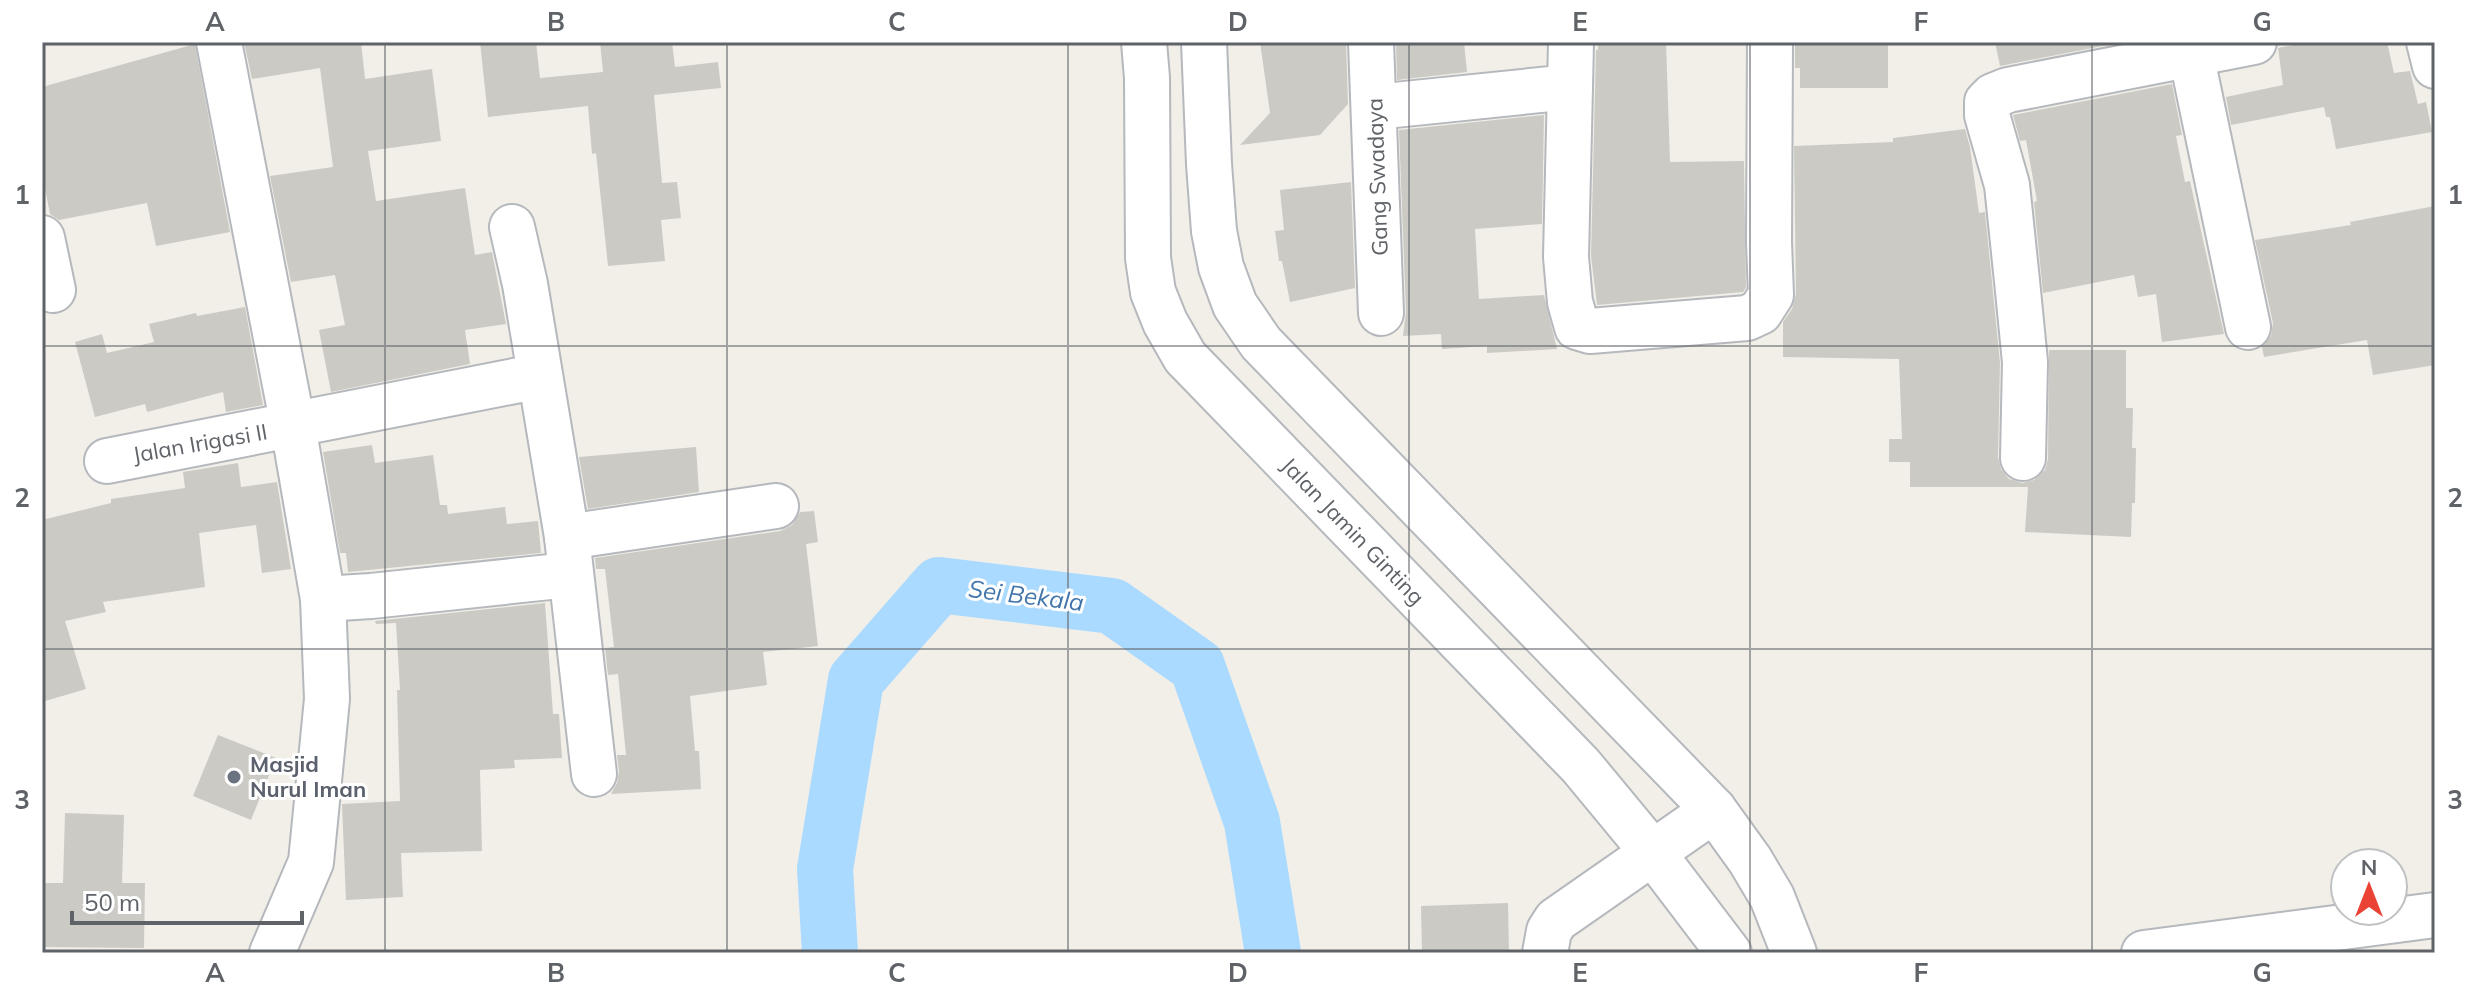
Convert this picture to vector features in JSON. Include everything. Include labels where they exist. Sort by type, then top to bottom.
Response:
[{"type":"street","points":[[219,42],[323,599],[327,699],[311,862],[272,953]]},
{"type":"street","name":"Jalan Jamin Ginting","points":[[1144,42],[1148,258],[1153,292],[1165,322],[1185,357],[1581,766],[1653,853],[1729,953]]},
{"type":"street","points":[[1204,42],[1214,231],[1221,267],[1235,305],[1272,354],[1714,810],[1772,897],[1794,953]]},
{"type":"street","name":"Gang Swadaya","points":[[1371,42],[1381,313]]},
{"type":"street","points":[[1571,42],[1566,257],[1570,302],[1577,327],[1590,331],[1747,318],[1760,312],[1771,295],[1770,42]]},
{"type":"street","points":[[2023,458],[2025,362],[2019,294],[2007,185],[1987,115],[1987,102],[2008,90],[2254,42]]},
{"type":"street","points":[[2429,42],[2435,66]]},
{"type":"street","points":[[2191,54],[2248,327]]},
{"type":"street","points":[[1375,107],[1570,87]]},
{"type":"street","points":[[512,227],[540,376],[568,556],[594,774]]},
{"type":"street","points":[[42,238],[53,290]]},
{"type":"street","name":"Jalan Irigasi II","points":[[107,461],[540,376]]},
{"type":"street","points":[[323,599],[371,596],[568,556],[776,506]]},
{"type":"street","points":[[1545,953],[1549,931],[1556,920],[1714,810]]},
{"type":"street","points":[[2144,953],[2435,915]]},
{"type":"building","points":[[244,42],[361,42],[365,79],[432,69],[441,141],[368,151],[376,201],[465,188],[475,255],[492,252],[506,324],[465,330],[470,364],[331,392],[319,330],[345,325],[335,275],[291,282],[270,176],[333,167],[320,68],[252,79]]},
{"type":"building","points":[[480,42],[536,42],[540,78],[603,72],[600,42],[672,42],[675,67],[718,62],[721,88],[654,95],[662,183],[677,182],[681,218],[661,220],[665,261],[608,266],[588,106],[488,117]]},
{"type":"building","points":[[1260,42],[1346,42],[1348,104],[1320,135],[1240,145],[1270,113]]},
{"type":"building","points":[[1396,42],[1464,42],[1467,72],[1397,80]]},
{"type":"building","points":[[1598,42],[1666,42],[1670,162],[1744,161],[1746,288],[1743,292],[1597,305],[1591,256]]},
{"type":"building","points":[[1795,42],[1888,42],[1888,88],[1800,88],[1800,68],[1795,68]]},
{"type":"building","points":[[1995,42],[2123,42],[2000,66]]},
{"type":"building","points":[[2309,42],[2387,42],[2394,73],[2410,71],[2418,104],[2426,102],[2432,132],[2336,149],[2330,117],[2326,117],[2324,107],[2231,125],[2226,97],[2283,85],[2278,48]]},
{"type":"building","points":[[195,44],[230,232],[156,246],[147,203],[59,220],[50,214],[42,173],[42,87]]},
{"type":"building","points":[[2172,84],[2182,135],[2176,136],[2185,182],[2190,181],[2224,334],[2162,342],[2156,294],[2138,297],[2134,275],[2043,293],[2034,202],[2037,201],[2026,140],[2020,141],[2013,115]]},
{"type":"building","points":[[1544,115],[1542,224],[1475,229],[1479,299],[1544,295],[1557,349],[1487,353],[1487,346],[1442,349],[1441,334],[1403,336],[1406,312],[1399,130]]},
{"type":"building","points":[[1965,129],[1979,213],[1985,212],[2000,363],[1998,457],[2001,469],[2009,479],[2022,483],[2034,480],[2045,470],[2048,459],[2049,350],[2126,350],[2126,408],[2133,408],[2132,448],[2136,448],[2131,537],[2025,532],[2028,487],[1910,487],[1910,462],[1889,462],[1889,439],[1902,439],[1899,359],[1783,357],[1783,322],[1792,309],[1796,294],[1794,146],[1893,142],[1893,138]]},
{"type":"building","points":[[1351,182],[1355,288],[1290,302],[1275,231],[1284,230],[1280,190]]},
{"type":"building","points":[[2435,206],[2435,365],[2373,375],[2367,340],[2264,357],[2262,347],[2271,336],[2273,323],[2255,240],[2351,225],[2350,222]]},
{"type":"building","points":[[245,307],[263,405],[226,412],[223,392],[147,412],[145,404],[95,417],[75,342],[102,334],[107,353],[154,342],[149,324],[196,313],[197,316]]},
{"type":"building","points":[[372,445],[375,463],[433,455],[440,505],[447,505],[448,514],[505,507],[507,524],[538,521],[541,553],[348,572],[346,553],[340,553],[323,452]]},
{"type":"building","points":[[696,447],[699,492],[588,509],[579,457]]},
{"type":"building","points":[[238,463],[241,487],[277,482],[291,569],[262,573],[256,525],[199,533],[205,587],[103,602],[106,612],[65,621],[86,689],[42,702],[42,520],[111,503],[111,499],[185,488],[183,472]]},
{"type":"building","points":[[814,511],[818,542],[806,544],[818,646],[763,652],[767,685],[690,696],[695,751],[699,751],[701,789],[611,794],[619,772],[617,755],[626,755],[618,674],[608,675],[605,648],[614,647],[605,569],[596,569],[595,558],[780,531],[792,525],[800,512]]},
{"type":"building","points":[[545,603],[553,714],[559,714],[562,758],[514,760],[515,768],[480,770],[482,851],[401,853],[403,897],[346,900],[342,804],[400,801],[397,690],[400,690],[396,623],[376,624],[375,621]]},
{"type":"building","name":"Masjid Nurul Iman","points":[[218,735],[276,758],[251,820],[193,796]]},
{"type":"building","points":[[65,813],[124,815],[122,883],[145,883],[144,948],[42,947],[42,883],[63,883]]},
{"type":"building","points":[[1508,903],[1509,953],[1422,953],[1421,906]]},
{"type":"waterway","name":"Sei Bekala","points":[[830,953],[825,869],[856,680],[939,585],[1112,606],[1197,666],[1252,822],[1273,953]]},
{"type":"place","name":"Masjid Nurul Iman","points":[[234,777]]}]
